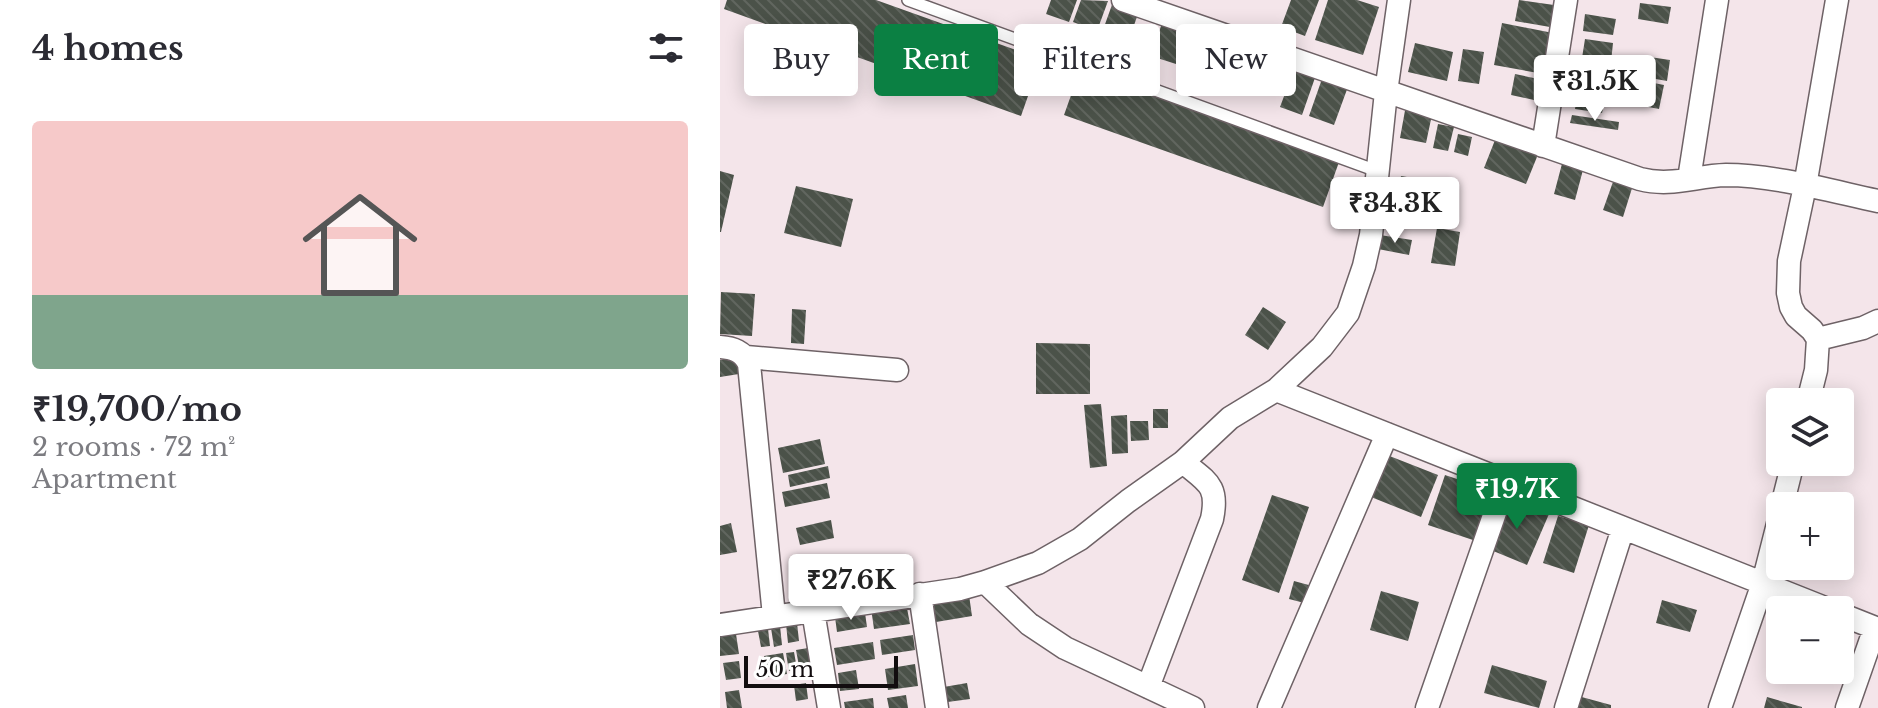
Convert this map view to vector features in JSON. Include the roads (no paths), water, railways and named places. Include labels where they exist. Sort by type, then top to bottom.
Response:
[{"type":"street","points":[[1123,0],[1654,183],[1725,175],[1771,180],[1878,201]]},
{"type":"street","points":[[720,625],[960,589],[1038,563],[1080,539],[1183,462],[1230,418],[1276,390],[1322,347],[1348,313],[1364,266],[1371,235],[1399,0]]},
{"type":"street","points":[[1543,146],[1566,0]]},
{"type":"street","points":[[1689,179],[1717,0]]},
{"type":"street","points":[[1812,388],[1818,339],[1791,307],[1789,261],[1837,0]]},
{"type":"street","points":[[1818,339],[1878,321]]},
{"type":"street","points":[[720,347],[731,347],[746,357],[897,370]]},
{"type":"street","points":[[746,357],[752,382],[774,616]]},
{"type":"street","points":[[1276,390],[1795,596]]},
{"type":"street","points":[[1269,708],[1387,434]]},
{"type":"street","points":[[1148,687],[1212,519],[1215,502],[1209,484],[1183,462]]},
{"type":"street","points":[[1427,708],[1506,481]]},
{"type":"street","points":[[1566,708],[1623,528]]},
{"type":"street","points":[[1720,708],[1766,571]]},
{"type":"street","points":[[985,582],[1029,624],[1065,648],[1193,708]]},
{"type":"street","points":[[920,594],[937,708]]},
{"type":"street","points":[[813,611],[829,708]]},
{"type":"street","points":[[1847,708],[1876,628],[1854,619]]},
{"type":"lane","points":[[908,0],[1377,171]]}]
